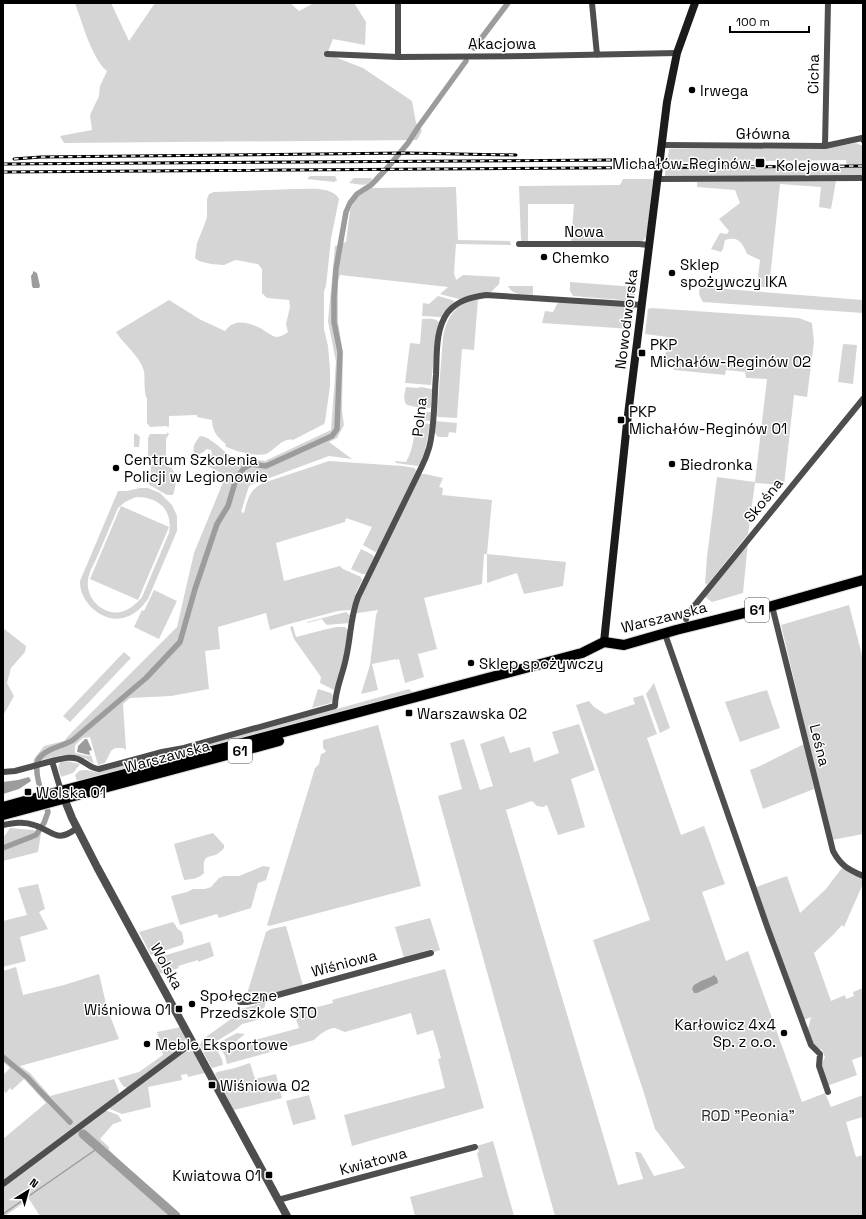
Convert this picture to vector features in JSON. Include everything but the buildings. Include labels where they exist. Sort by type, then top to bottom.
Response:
[{"type":"main road","name":"Nowodworska","points":[[604,642],[620,487],[667,102],[677,53],[695,3]]},
{"type":"main road","name":"Warszawska","points":[[3,815],[37,802],[62,795],[410,706],[416,704],[428,694],[582,653],[604,642],[624,645],[676,630],[772,606],[863,580]]},
{"type":"main road","name":"Warszawska","points":[[3,807],[37,802]]},
{"type":"street","points":[[398,3],[398,57]]},
{"type":"street","points":[[592,3],[597,55]]},
{"type":"street","name":"Cicha","points":[[825,146],[828,3]]},
{"type":"street","name":"Akacjowa","points":[[327,54],[398,57],[677,53]]},
{"type":"street","name":"Główna","points":[[662,145],[825,146],[862,138],[863,140]]},
{"type":"street","name":"Kolejowa","points":[[658,179],[863,178]]},
{"type":"street","name":"Nowa","points":[[519,244],[649,245]]},
{"type":"street","name":"Polna","points":[[49,762],[71,758],[99,769],[162,752],[184,748],[335,706],[335,698],[347,653],[351,618],[358,597],[421,468],[429,447],[434,410],[438,344],[443,322],[449,312],[460,302],[468,298],[486,295],[642,305]]},
{"type":"street","name":"Skośna","points":[[686,618],[686,616],[863,399]]},
{"type":"street","name":"Leśna","points":[[772,606],[833,851],[846,868],[863,876]]},
{"type":"street","points":[[665,634],[768,929],[811,1045],[820,1054],[819,1068],[828,1092]]},
{"type":"street","points":[[3,772],[15,771],[49,762],[62,795]]},
{"type":"street","name":"Wolska","points":[[62,795],[77,828],[134,935],[287,1216]]},
{"type":"street","points":[[3,825],[20,823],[36,825],[55,835],[62,836],[77,828]]},
{"type":"street","name":"Wiśniowa","points":[[240,1002],[264,999],[431,953]]},
{"type":"street","points":[[3,1184],[192,1042]]},
{"type":"street","name":"Kwiatowa","points":[[278,1200],[475,1147]]},
{"type":"green space","points":[[75,3],[111,3],[129,41],[155,3],[290,3],[299,11],[314,3],[354,3],[366,22],[365,45],[333,39],[327,54],[363,68],[412,101],[416,123],[422,131],[417,140],[64,143],[60,136],[92,130],[90,115],[99,96],[100,86],[107,71],[92,49]]},
{"type":"green space","points":[[856,143],[863,146],[863,176],[665,177],[665,169],[847,167],[846,160],[667,162],[669,149],[807,149],[834,147]]},
{"type":"green space","points":[[310,176],[335,176],[337,180],[334,182],[307,179]]},
{"type":"green space","points":[[354,178],[372,179],[368,184],[359,185],[349,183]]},
{"type":"green space","points":[[623,179],[653,179],[647,232],[646,237],[642,242],[571,242],[574,204],[528,204],[528,241],[521,241],[519,186],[620,185]]},
{"type":"green space","points":[[783,180],[836,181],[831,209],[819,207],[821,187],[780,184],[769,288],[757,286],[760,260],[747,254],[739,241],[733,239],[725,240],[721,252],[711,249],[720,233],[727,234],[729,231],[719,219],[740,203],[735,190],[697,187],[697,182]]},
{"type":"green space","points":[[456,187],[458,240],[510,241],[511,245],[456,244],[454,273],[456,280],[463,275],[500,277],[499,284],[490,293],[459,299],[440,294],[448,287],[340,275],[338,282],[338,322],[343,353],[342,411],[344,425],[337,438],[329,442],[352,459],[329,456],[253,484],[249,486],[241,512],[244,513],[248,499],[252,492],[263,483],[329,461],[415,468],[416,471],[378,551],[375,552],[363,545],[372,527],[346,518],[345,522],[276,543],[284,581],[340,566],[343,569],[361,577],[362,580],[351,610],[338,611],[270,630],[266,613],[218,627],[220,649],[205,651],[209,689],[171,696],[130,698],[123,704],[126,750],[123,748],[115,748],[111,751],[105,763],[98,765],[90,737],[83,738],[75,745],[75,753],[88,756],[91,755],[94,764],[85,758],[72,755],[52,757],[33,763],[34,759],[44,746],[64,741],[177,627],[194,553],[226,475],[207,466],[212,454],[211,450],[207,449],[197,455],[194,453],[194,446],[200,436],[212,441],[233,458],[234,456],[265,461],[331,430],[336,362],[328,321],[335,246],[346,242],[350,211],[354,201],[370,188]]},
{"type":"green space","points":[[295,189],[326,190],[336,195],[339,199],[331,239],[326,286],[324,291],[324,329],[328,346],[330,386],[324,424],[293,440],[286,440],[266,454],[262,455],[245,453],[225,446],[226,444],[214,431],[212,420],[197,417],[197,415],[169,416],[168,428],[167,426],[150,427],[147,423],[147,398],[145,391],[144,371],[139,360],[116,332],[169,300],[201,320],[225,331],[233,324],[243,322],[262,329],[276,337],[288,332],[286,324],[290,307],[289,300],[267,298],[262,293],[262,269],[258,264],[236,260],[224,265],[211,264],[199,261],[195,258],[197,243],[207,217],[207,199],[209,194],[214,192]]},
{"type":"green space","points":[[570,282],[636,287],[634,300],[573,296],[570,291]]},
{"type":"green space","points":[[508,286],[533,286],[533,295],[515,293]]},
{"type":"green space","points":[[701,287],[863,300],[863,313],[703,302],[699,293]]},
{"type":"green space","points":[[438,296],[452,300],[454,303],[441,317],[422,316],[423,303],[429,304]]},
{"type":"green space","points":[[478,299],[474,350],[462,349],[457,418],[438,417],[443,337],[447,323],[458,307],[464,303]]},
{"type":"green space","points":[[560,302],[633,307],[631,329],[542,323],[545,311],[553,312],[557,304]]},
{"type":"green space","points":[[648,309],[799,318],[812,323],[814,342],[807,397],[794,395],[784,485],[755,483],[748,534],[707,585],[705,583],[707,557],[717,477],[755,482],[767,379],[746,378],[745,372],[726,370],[725,375],[674,370],[674,361],[665,359],[667,337],[645,334]]},
{"type":"green space","points":[[422,319],[434,319],[439,323],[431,385],[405,383],[410,343],[420,344]]},
{"type":"green space","points":[[843,344],[857,345],[853,384],[838,382]]},
{"type":"green space","points":[[406,387],[432,389],[430,408],[407,405],[404,398]]},
{"type":"green space","points":[[416,412],[431,412],[430,421],[416,419]]},
{"type":"green space","points":[[436,421],[457,423],[456,433],[449,432],[448,437],[438,437],[434,432]]},
{"type":"green space","points":[[416,422],[430,424],[426,446],[421,461],[418,466],[396,463],[395,461],[406,462],[413,443]]},
{"type":"green space","points":[[167,432],[169,434],[166,439],[166,463],[148,463],[148,438],[150,434],[167,434]]},
{"type":"green space","points":[[134,434],[137,434],[140,437],[139,447],[134,447]]},
{"type":"green space","points":[[154,464],[167,465],[174,472],[176,483],[173,495],[167,495],[148,484],[151,475],[151,466]]},
{"type":"green space","points":[[421,474],[443,478],[439,487],[443,488],[442,495],[492,500],[487,554],[484,554],[482,584],[424,598],[437,649],[418,654],[424,677],[405,683],[399,659],[372,664],[378,690],[361,694],[370,665],[376,615],[378,610],[355,613],[361,596]]},
{"type":"green space","points":[[148,488],[160,493],[172,505],[177,516],[177,531],[146,602],[130,616],[118,619],[102,615],[89,604],[84,597],[80,581],[118,491]],"holes":[[[136,497],[151,499],[163,506],[169,518],[169,533],[142,597],[136,604],[124,611],[115,613],[111,612],[101,608],[90,595],[88,585],[89,574],[118,508],[125,502]]]},
{"type":"green space","points":[[121,506],[169,527],[138,600],[90,579]]},
{"type":"green space","points":[[748,542],[743,593],[712,602],[704,596]]},
{"type":"green space","points":[[361,549],[374,557],[366,574],[362,574],[351,569]]},
{"type":"green space","points":[[487,554],[566,562],[563,586],[524,594],[517,573],[487,583]]},
{"type":"green space","points":[[154,590],[177,601],[159,639],[134,627]]},
{"type":"green space","points":[[849,605],[863,659],[863,834],[832,840],[781,625]]},
{"type":"green space","points":[[346,612],[350,615],[349,623],[327,625],[322,619],[307,623],[307,622]]},
{"type":"green space","points":[[293,626],[296,637],[337,627],[345,627],[348,630],[344,657],[334,690],[320,683],[321,677],[294,639],[290,627]]},
{"type":"green space","points":[[3,628],[26,646],[25,652],[11,668],[7,683],[14,696],[3,716]]},
{"type":"green space","points":[[124,652],[131,658],[70,722],[63,716]]},
{"type":"green space","points":[[654,683],[670,728],[660,733],[646,694]]},
{"type":"green space","points":[[318,689],[331,693],[333,696],[331,703],[312,708]]},
{"type":"green space","points":[[409,689],[414,693],[197,751],[160,759],[77,781],[75,775],[79,771],[86,770],[100,772],[166,754],[184,751]]},
{"type":"green space","points":[[767,690],[780,728],[740,742],[725,702]]},
{"type":"green space","name":"ROD \"Peonia\"","points":[[643,695],[657,734],[647,738],[681,835],[704,826],[725,884],[702,892],[726,961],[748,951],[802,1102],[825,1093],[831,1107],[863,1095],[863,1117],[846,1122],[856,1157],[863,1155],[863,1216],[555,1216],[438,796],[462,789],[450,743],[464,739],[480,790],[493,786],[480,744],[504,736],[510,753],[530,747],[534,762],[559,753],[552,732],[579,724],[595,770],[571,779],[585,827],[558,835],[547,805],[543,807],[537,806],[532,801],[506,810],[618,1185],[643,1179],[635,1152],[641,1153],[654,1176],[685,1168],[655,1129],[593,940],[650,920],[576,705],[589,701],[594,707],[605,714],[635,704],[633,698]]},
{"type":"green space","points":[[378,725],[421,886],[269,926],[267,925],[315,768],[319,764],[321,754],[326,751],[323,748],[323,740]]},
{"type":"green space","points":[[804,744],[814,789],[763,809],[750,770]]},
{"type":"green space","points":[[67,761],[80,764],[73,773],[61,777],[58,767],[60,762]]},
{"type":"green space","points":[[10,828],[33,830],[41,833],[38,852],[3,861],[3,838]]},
{"type":"green space","points":[[213,833],[224,845],[224,848],[216,855],[206,858],[204,873],[202,875],[184,880],[174,844]]},
{"type":"green space","points":[[263,866],[270,867],[266,880],[258,883],[251,908],[219,918],[217,914],[180,925],[171,896],[193,889],[205,889],[211,887],[219,878],[224,876],[239,876]]},
{"type":"green space","points":[[842,868],[862,879],[862,886],[844,927],[842,925],[814,953],[831,1001],[845,995],[846,999],[854,996],[853,992],[863,988],[863,1056],[852,1060],[857,1075],[827,1086],[821,1066],[825,1057],[822,1050],[813,1046],[808,1029],[811,1017],[804,1020],[756,887],[787,876],[800,913],[825,890]]},
{"type":"green space","points":[[38,884],[45,909],[39,912],[48,929],[20,937],[26,961],[3,967],[3,921],[27,915],[18,888]]},
{"type":"green space","points":[[430,918],[440,950],[434,952],[432,949],[404,958],[395,927]]},
{"type":"green space","points":[[173,922],[182,932],[184,942],[182,945],[151,955],[139,932]]},
{"type":"green space","points":[[286,926],[303,986],[268,996],[246,997],[266,932],[271,929]]},
{"type":"green space","points":[[210,942],[214,956],[198,962],[198,960],[178,966],[179,968],[159,974],[154,963],[157,961],[156,958]]},
{"type":"green space","points":[[16,967],[23,995],[64,985],[99,974],[107,1008],[119,1039],[20,1066],[30,1073],[50,1096],[114,1079],[119,1091],[118,1095],[3,1181],[3,1139],[46,1103],[24,1079],[12,1090],[10,1088],[6,1093],[3,1090],[3,1075],[10,1068],[3,1062],[3,971]]},
{"type":"green space","points":[[445,969],[484,1108],[352,1146],[344,1115],[445,1088],[438,1059],[441,1058],[433,1030],[417,1035],[411,1013],[345,1032],[332,1028],[323,1032],[314,1040],[227,1064],[225,1056],[218,1043],[237,1033],[245,1034],[229,1047],[299,1028],[294,1013],[333,1003],[332,1000]]},
{"type":"green space","points":[[266,1002],[261,1019],[242,1024],[235,1030],[202,1050],[200,1045],[203,1039],[231,1019],[241,1009]]},
{"type":"green space","points":[[181,1027],[186,1038],[183,1046],[127,1088],[123,1086],[118,1078],[139,1072],[163,1055],[157,1032]]},
{"type":"green space","points":[[214,1045],[222,1059],[223,1065],[212,1068],[203,1052]]},
{"type":"green space","points":[[188,1049],[194,1053],[205,1073],[188,1077],[187,1074],[181,1075],[182,1080],[148,1087],[151,1107],[122,1114],[110,1109],[109,1107]]},
{"type":"green space","points":[[250,1063],[255,1079],[276,1074],[282,1098],[234,1110],[215,1074],[217,1072]]},
{"type":"green space","points":[[309,1095],[316,1119],[293,1125],[286,1101]]},
{"type":"green space","points":[[105,1110],[118,1115],[122,1121],[113,1124],[100,1139],[109,1147],[109,1150],[180,1216],[40,1216],[29,1199],[3,1216],[3,1187]]},
{"type":"green space","points":[[493,1141],[514,1216],[415,1216],[410,1197],[483,1177],[477,1153],[479,1152],[477,1146]]},
{"type":"shaded area","points":[[33,271],[37,273],[40,286],[39,288],[33,288],[32,286],[31,276]]},
{"type":"shaded area","points":[[85,739],[87,739],[92,750],[89,751],[89,755],[77,752],[78,746]]},
{"type":"shaded area","points":[[29,777],[31,781],[19,789],[3,794],[3,782]]},
{"type":"shaded area","points":[[714,975],[717,978],[718,983],[694,993],[692,989],[694,985]]},
{"type":"waterway","points":[[474,48],[508,3]]},
{"type":"waterway","points":[[3,848],[36,835],[44,823],[48,812],[38,779],[37,765],[40,757],[50,750],[73,740],[146,678],[180,642],[195,589],[217,524],[228,506],[236,479],[244,468],[251,464],[266,466],[332,436],[337,429],[340,352],[334,322],[334,297],[336,269],[346,212],[350,203],[357,194],[371,185],[408,143],[466,61]]},
{"type":"waterway","points":[[3,1057],[28,1078],[70,1122]]},
{"type":"waterway","points":[[83,1134],[176,1216]]},
{"type":"waterway","points":[[3,1214],[98,1148]]},
{"type":"railway","points":[[14,159],[41,157],[406,153],[516,155]]},
{"type":"railway","points":[[3,164],[616,160]]},
{"type":"railway","points":[[3,172],[863,166]]},
{"type":"place","name":"Irwega","points":[[692,90]]},
{"type":"place","name":"Michałów-Reginów","points":[[760,163]]},
{"type":"place","name":"Chemko","points":[[544,257]]},
{"type":"place","name":"Sklep spożywczy IKA","points":[[672,273]]},
{"type":"place","name":"PKP Michałów-Reginów 02","points":[[642,353]]},
{"type":"place","name":"PKP Michałów-Reginów 01","points":[[621,420]]},
{"type":"place","name":"Biedronka","points":[[672,464]]},
{"type":"place","name":"Centrum Szkolenia Policji w Legionowie","points":[[116,468]]},
{"type":"place","name":"Sklep spożywczy","points":[[471,663]]},
{"type":"place","name":"Warszawska 02","points":[[409,713]]},
{"type":"place","name":"Wolska 01","points":[[28,792]]},
{"type":"place","name":"Społeczne Przedszkole STO","points":[[192,1004]]},
{"type":"place","name":"Wiśniowa 01","points":[[179,1009]]},
{"type":"place","name":"Karłowicz 4x4 Sp. z o.o.","points":[[784,1033]]},
{"type":"place","name":"Meble Eksportowe","points":[[147,1044]]},
{"type":"place","name":"Wiśniowa 02","points":[[212,1085]]},
{"type":"place","name":"Kwiatowa 01","points":[[269,1175]]}]
